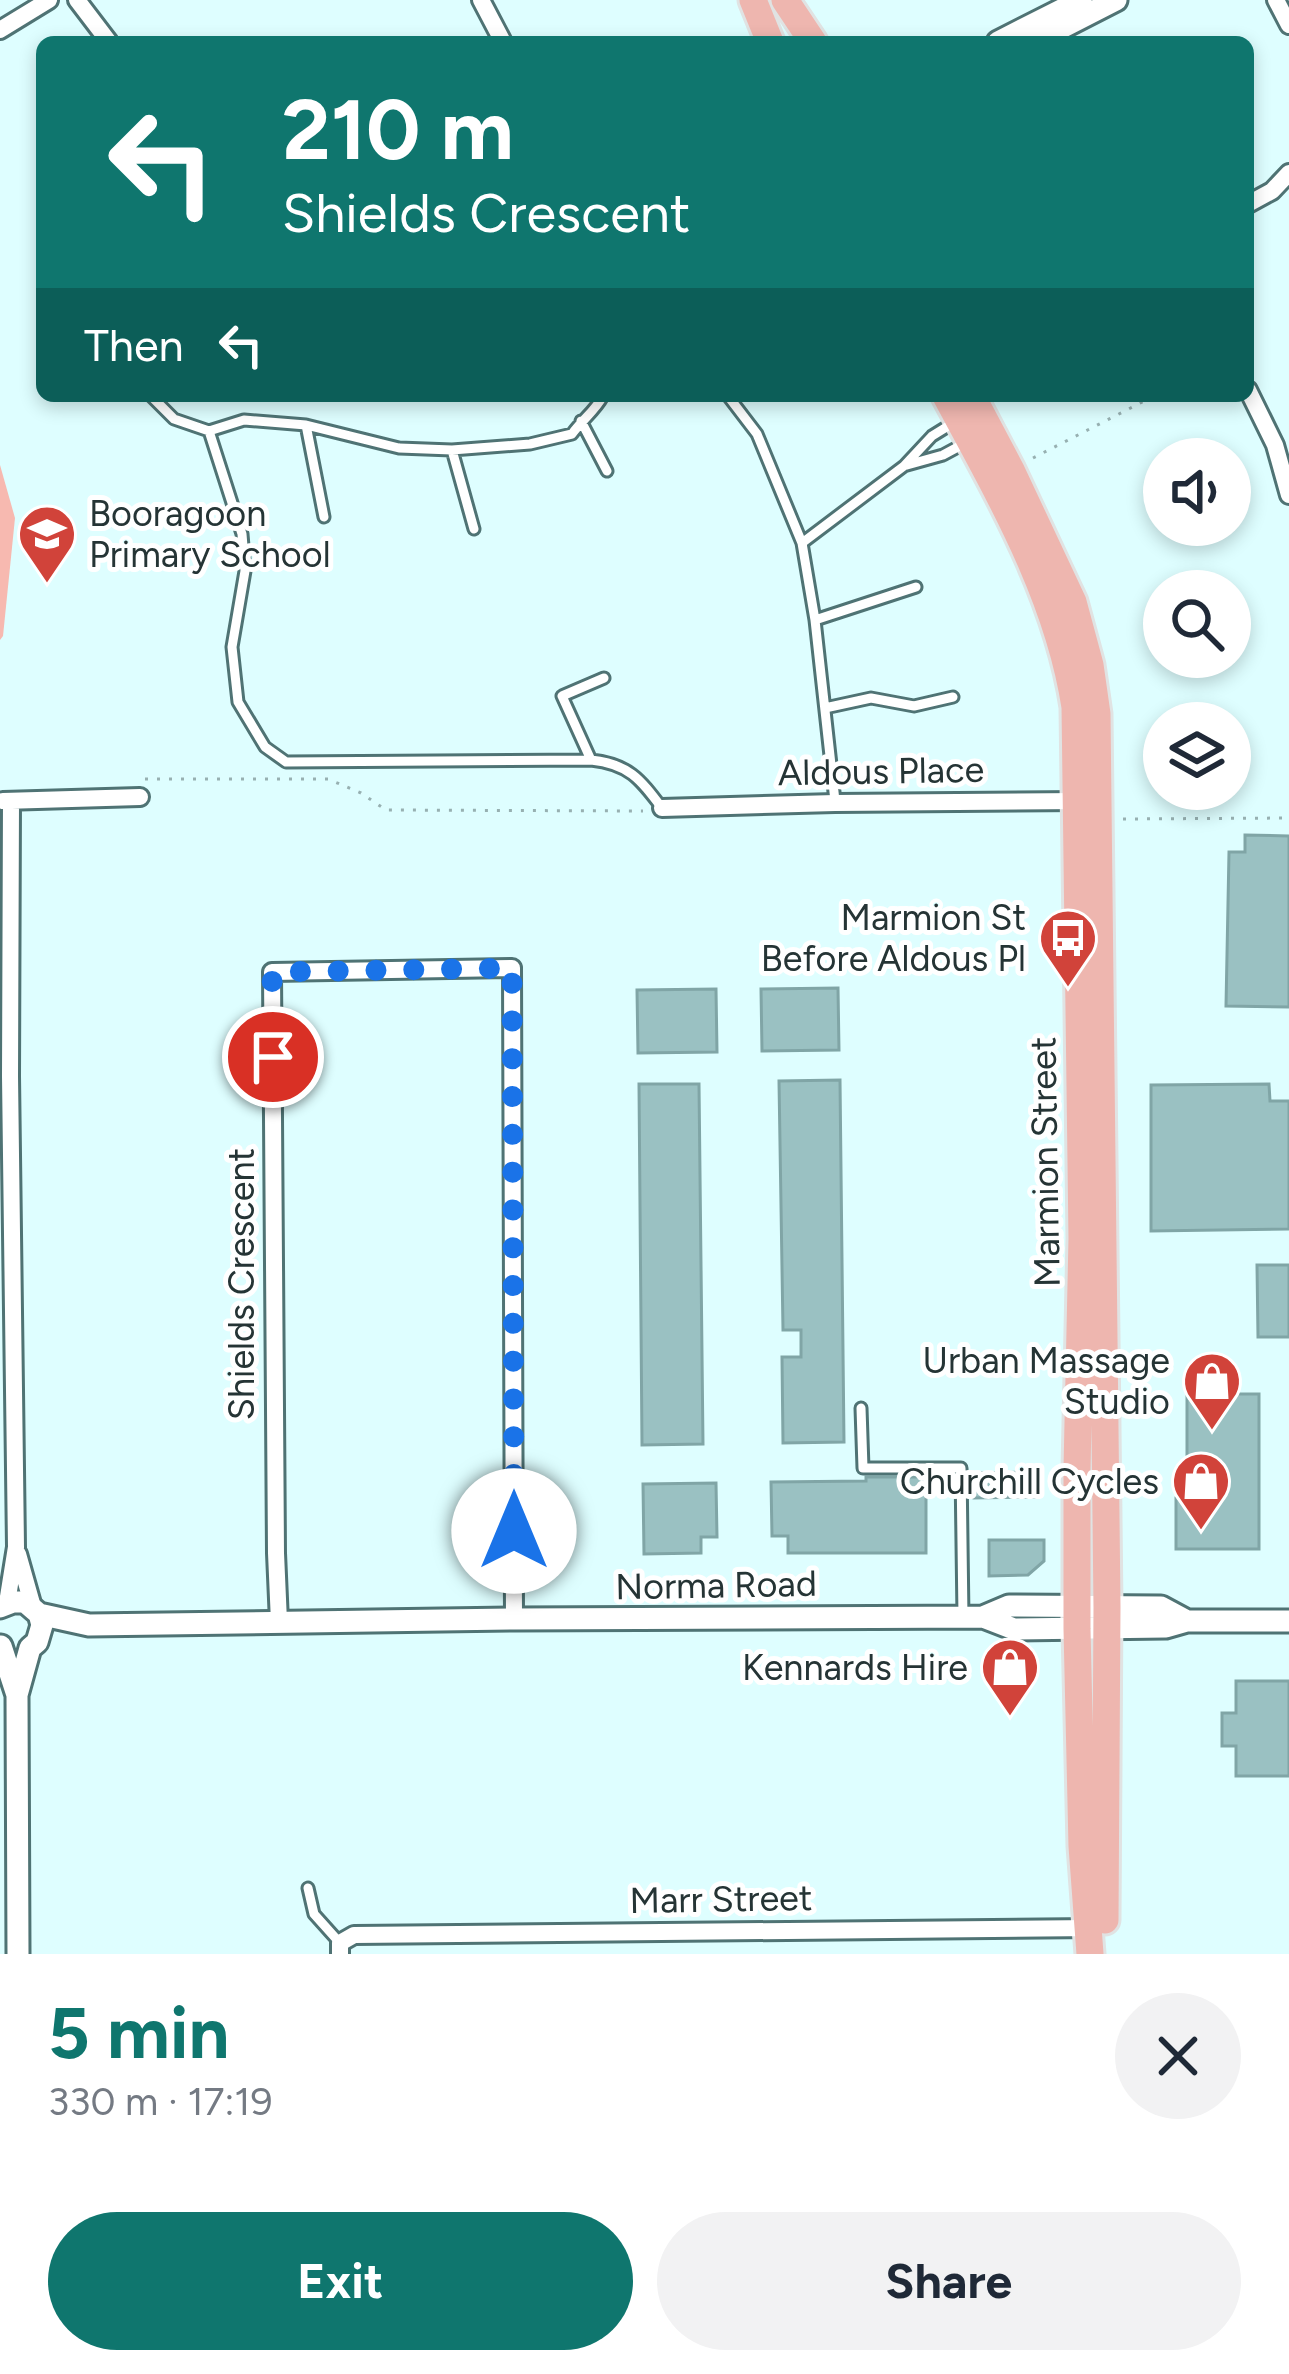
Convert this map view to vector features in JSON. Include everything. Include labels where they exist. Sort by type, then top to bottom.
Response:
[{"type":"main road","points":[[753,0],[768,36]]},
{"type":"main road","points":[[782,0],[797,36]]},
{"type":"main road","points":[[782,0],[809,36]]},
{"type":"main road","name":"Marmion Street","points":[[969,415],[1072,602],[1083,633],[1097,714],[1077,1468],[1082,1846],[1097,1941]]},
{"type":"main road","name":"Marmion Street","points":[[1096,807],[1107,1617],[1097,1941]]},
{"type":"street","points":[[0,30],[49,0]]},
{"type":"street","points":[[77,0],[104,36]]},
{"type":"street","points":[[482,0],[500,36]]},
{"type":"street","points":[[1010,36],[1081,0]]},
{"type":"street","points":[[1046,36],[1116,0]]},
{"type":"street","points":[[1276,0],[1289,25]]},
{"type":"street","points":[[1280,190],[1289,173]]},
{"type":"street","points":[[1254,399],[1282,442],[1289,495]]},
{"type":"street","points":[[4,1605],[16,1547],[6,1350],[6,801],[142,788]]},
{"type":"street","name":"Aldous Place","points":[[662,808],[835,803],[1096,807]]},
{"type":"street","name":"Shields Crescent","points":[[279,1622],[272,972],[512,968],[514,1619]]},
{"type":"street","points":[[16,1547],[42,1625],[17,1695],[9,1913],[18,1954]]},
{"type":"street","name":"Norma Road","points":[[4,1605],[25,1602],[36,1610],[89,1625],[973,1617],[1014,1629],[1161,1607],[1187,1621],[1289,1621]]},
{"type":"street","name":"Norma Road","points":[[34,1645],[89,1625]]},
{"type":"street","points":[[1,1645],[15,1651],[34,1645]]},
{"type":"street","points":[[1,1645],[17,1695]]},
{"type":"street","name":"Marr Street","points":[[340,1949],[354,1935],[1097,1941]]},
{"type":"lane","points":[[157,402],[174,419],[209,431],[244,420],[306,425],[400,448],[452,450],[530,444],[572,434],[600,402]]},
{"type":"lane","points":[[733,402],[758,434],[802,544],[835,803]]},
{"type":"lane","points":[[802,544],[904,466],[932,436],[969,415]]},
{"type":"lane","points":[[904,466],[944,455],[969,415]]},
{"type":"lane","points":[[581,421],[608,471]]},
{"type":"lane","points":[[306,425],[324,518]]},
{"type":"lane","points":[[209,431],[242,534],[245,571],[232,647],[238,702],[265,747],[286,762],[614,763],[642,781],[662,808]]},
{"type":"lane","points":[[452,450],[474,529]]},
{"type":"lane","points":[[815,620],[916,587]]},
{"type":"lane","points":[[591,760],[562,696],[604,678]]},
{"type":"lane","points":[[825,708],[871,698],[914,706],[953,697]]},
{"type":"lane","points":[[861,1408],[862,1468],[961,1468],[973,1617]]},
{"type":"lane","points":[[308,1888],[314,1914],[340,1949]]},
{"type":"path","points":[[1030,460],[1142,402]]},
{"type":"path","points":[[142,788],[328,779],[362,793],[386,810],[652,812],[662,808]]},
{"type":"path","points":[[1096,807],[1289,818]]},
{"type":"shaded area","points":[[0,465],[15,518],[0,640]]},
{"type":"building","points":[[1245,835],[1289,836],[1289,1007],[1226,1006],[1229,852],[1245,852]]},
{"type":"building","points":[[838,988],[839,1050],[762,1051],[761,989]]},
{"type":"building","points":[[716,989],[717,1052],[638,1053],[637,990]]},
{"type":"building","points":[[840,1080],[844,1442],[783,1443],[782,1357],[801,1357],[801,1330],[783,1330],[779,1081]]},
{"type":"building","points":[[639,1084],[699,1084],[703,1444],[642,1445]]},
{"type":"building","points":[[1269,1084],[1270,1101],[1289,1101],[1289,1229],[1151,1231],[1151,1085]]},
{"type":"building","points":[[1257,1265],[1289,1265],[1289,1337],[1258,1337]]},
{"type":"building","points":[[1187,1394],[1259,1394],[1259,1549],[1176,1549],[1176,1498],[1187,1498]]},
{"type":"building","points":[[1037,1472],[1037,1497],[974,1498],[973,1473]]},
{"type":"building","points":[[866,1477],[926,1477],[926,1553],[788,1553],[788,1536],[772,1536],[771,1482],[866,1481]]},
{"type":"building","points":[[716,1483],[717,1537],[701,1537],[701,1553],[644,1554],[643,1484]]},
{"type":"building","points":[[989,1540],[1044,1540],[1044,1561],[1028,1575],[989,1576]]},
{"type":"building","points":[[1236,1681],[1289,1681],[1289,1776],[1236,1776],[1236,1746],[1222,1746],[1222,1713],[1236,1713]]},
{"type":"place","name":"Booragoon Primary School","points":[[47,585]]},
{"type":"place","name":"Marmion St Before Aldous Pl","points":[[1068,989]]},
{"type":"place","name":"Urban Massage Studio","points":[[1212,1432]]},
{"type":"place","name":"Churchill Cycles","points":[[1201,1532]]},
{"type":"place","name":"Kennards Hire","points":[[1010,1718]]},
{"type":"route","points":[[273,1057],[272,972],[512,968],[514,1531]]}]
